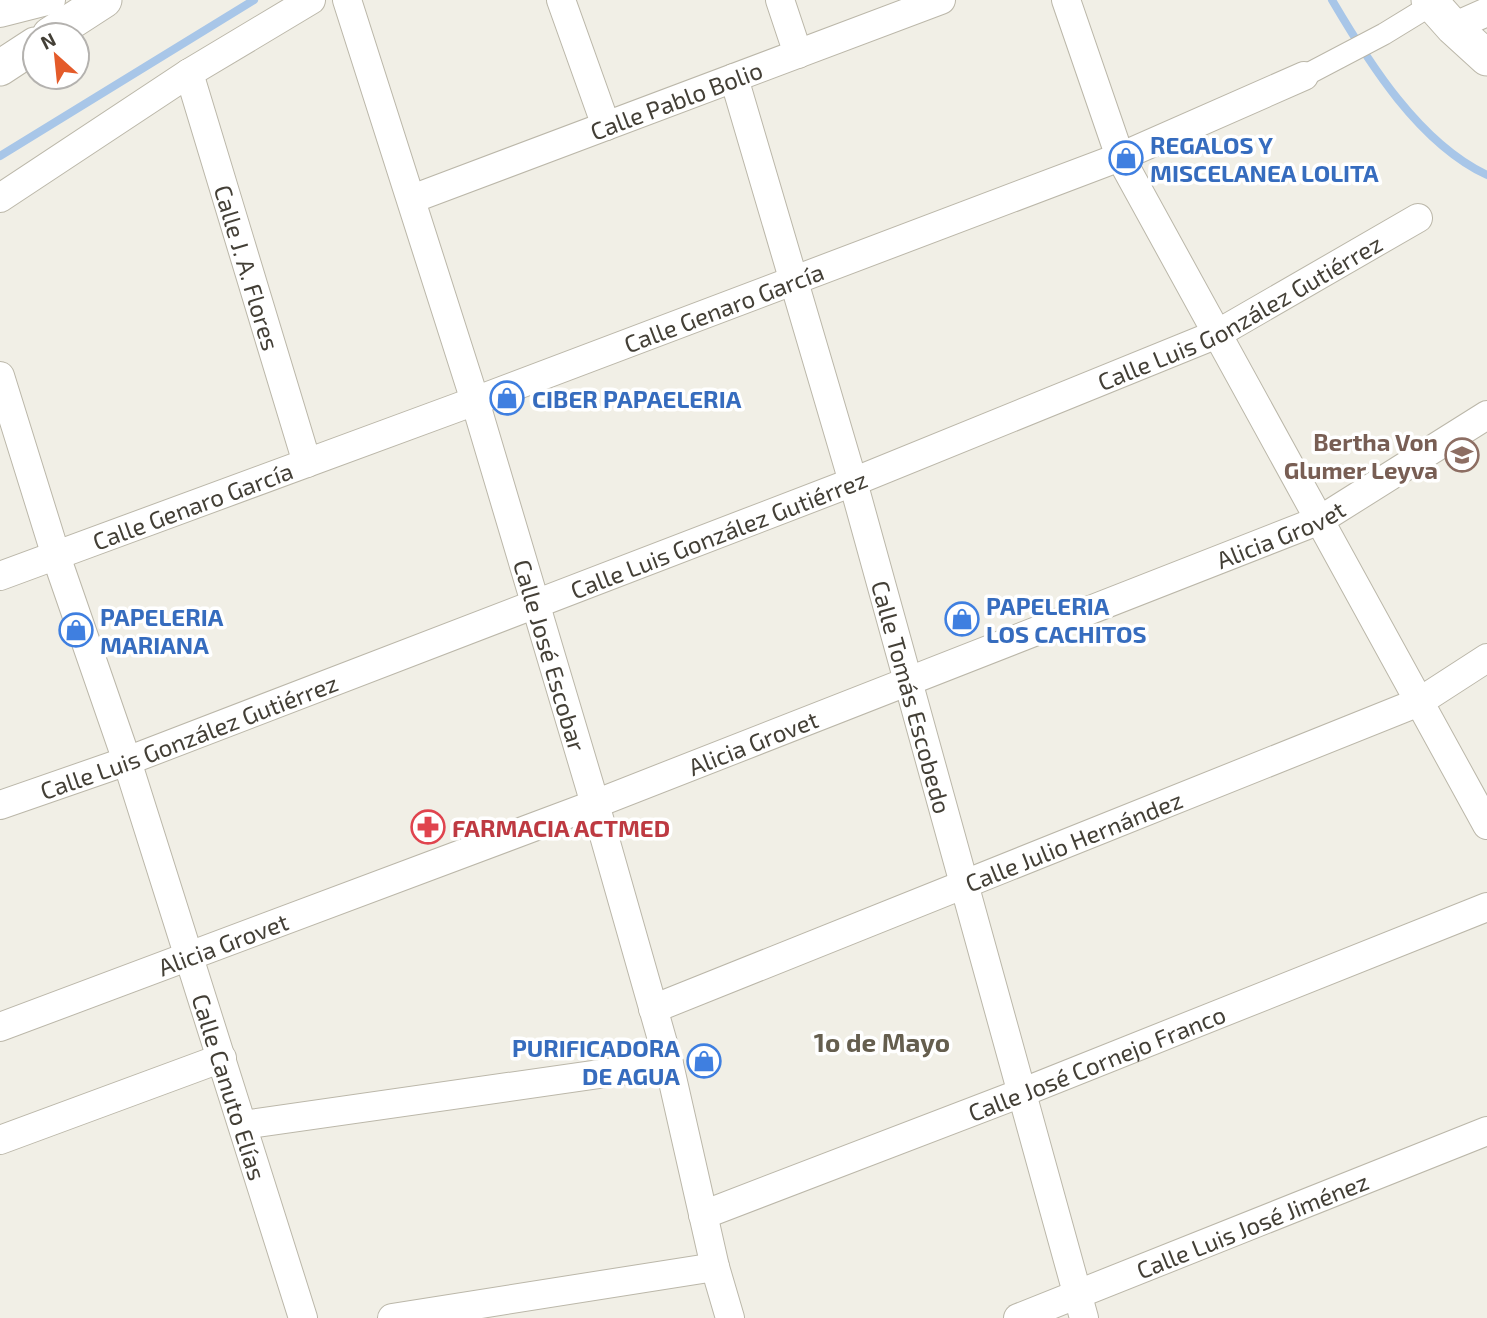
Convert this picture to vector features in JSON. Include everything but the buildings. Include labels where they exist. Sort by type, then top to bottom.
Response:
[{"type":"street","points":[[0,13],[51,0]]},
{"type":"street","points":[[72,21],[104,0]]},
{"type":"street","points":[[0,198],[189,73],[311,0]]},
{"type":"street","name":"Calle José Escobar","points":[[347,0],[475,401],[595,803],[668,1064],[715,1267],[730,1318]]},
{"type":"street","points":[[561,0],[606,126]]},
{"type":"street","points":[[780,0],[798,54]]},
{"type":"street","name":"Calle Pablo Bolio","points":[[412,199],[941,0]]},
{"type":"street","points":[[1066,0],[1120,157],[1487,825]]},
{"type":"street","points":[[1439,10],[1487,12]]},
{"type":"street","points":[[1439,10],[1487,58]]},
{"type":"street","name":"Calle Genaro García","points":[[0,576],[475,401],[1120,157],[1304,76],[1392,29],[1439,10]]},
{"type":"street","points":[[0,68],[21,54]]},
{"type":"street","name":"Calle J. A. Flores","points":[[189,73],[307,463]]},
{"type":"street","name":"Calle Tomás Escobedo","points":[[734,78],[853,482],[1081,1306]]},
{"type":"street","name":"Calle Luis González Gutiérrez","points":[[0,805],[127,761],[853,482],[1217,334],[1418,218]]},
{"type":"street","name":"Calle Canuto Elías","points":[[0,376],[56,556],[127,761],[303,1318]]},
{"type":"street","name":"Alicia Grovet","points":[[0,1027],[595,803],[1320,520],[1487,415]]},
{"type":"street","name":"Calle Julio Hernández","points":[[653,1009],[1419,702],[1487,658]]},
{"type":"street","name":"Calle José Cornejo Franco","points":[[703,1215],[1021,1093],[1487,906]]},
{"type":"street","points":[[0,1140],[222,1058]]},
{"type":"street","points":[[243,1125],[668,1064]]},
{"type":"street","name":"Calle Luis José Jiménez","points":[[1018,1318],[1081,1306],[1487,1131]]},
{"type":"street","points":[[392,1318],[715,1267]]},
{"type":"waterway","points":[[0,156],[254,0]]},
{"type":"waterway","points":[[1332,0],[1379,75],[1418,122],[1462,161],[1487,175]]},
{"type":"place","name":"REGALOS Y MISCELANEA LOLITA","points":[[1126,158]]},
{"type":"place","name":"CIBER PAPAELERIA","points":[[507,398]]},
{"type":"place","name":"Bertha Von Glumer Leyva","points":[[1462,455]]},
{"type":"place","name":"PAPELERIA LOS CACHITOS","points":[[962,619]]},
{"type":"place","name":"PAPELERIA MARIANA","points":[[76,630]]},
{"type":"place","name":"FARMACIA ACTMED","points":[[428,827]]},
{"type":"place","name":"PURIFICADORA DE AGUA","points":[[704,1061]]},
{"type":"district","name":"1o de Mayo","points":[[882,1041]]}]
